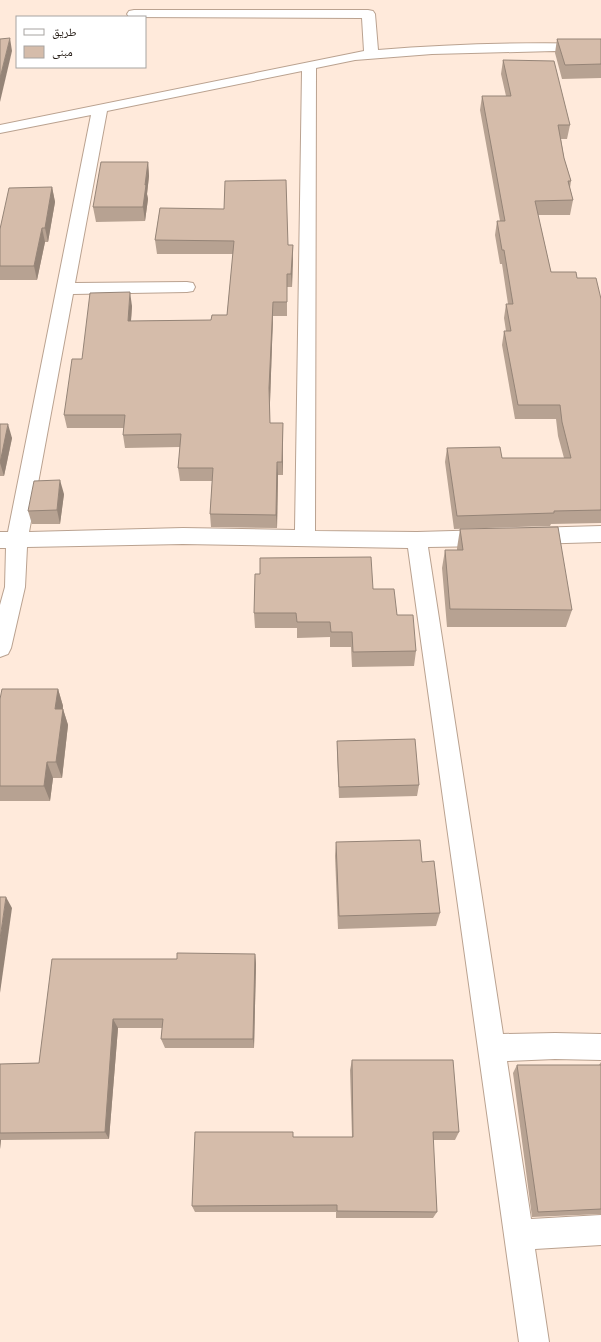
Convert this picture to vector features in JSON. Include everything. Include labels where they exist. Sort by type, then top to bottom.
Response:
[{"type":"street","points":[[134,14],[368,14],[371,55]]},
{"type":"street","points":[[0,127],[73,114],[355,56],[432,50],[554,47],[601,48]]},
{"type":"street","points":[[305,538],[309,66]]},
{"type":"street","points":[[0,648],[15,587],[9,540],[65,289],[100,108]]},
{"type":"street","points":[[65,289],[187,287]]},
{"type":"street","points":[[9,540],[183,536],[417,540],[601,534]]},
{"type":"street","points":[[417,540],[534,1342]]},
{"type":"street","points":[[492,1048],[555,1046],[601,1047]]},
{"type":"street","points":[[518,1233],[538,1234],[601,1230]]},
{"type":"building","points":[[10,38],[0,78],[0,39]]},
{"type":"building","points":[[557,39],[601,39],[601,64],[565,65]]},
{"type":"building","points":[[503,60],[554,61],[570,125],[558,125],[564,158],[571,181],[568,181],[573,200],[535,201],[551,272],[576,272],[577,278],[596,278],[601,299],[601,510],[457,516],[447,448],[500,447],[502,458],[571,458],[562,422],[560,405],[518,405],[504,331],[511,331],[506,304],[513,304],[504,250],[502,250],[497,221],[505,221],[482,96],[511,96]]},
{"type":"building","points":[[101,162],[148,162],[143,207],[93,207]]},
{"type":"building","points":[[286,180],[288,245],[293,245],[291,274],[287,274],[287,302],[273,302],[269,388],[270,423],[283,423],[282,462],[277,462],[276,515],[210,514],[213,468],[178,468],[181,434],[123,435],[125,415],[64,415],[72,359],[82,359],[90,293],[130,292],[128,321],[211,320],[212,315],[227,315],[234,241],[155,240],[160,208],[224,209],[225,181]]},
{"type":"building","points":[[52,187],[45,228],[42,228],[34,266],[0,266],[0,229],[9,188]]},
{"type":"building","points":[[0,424],[8,424],[0,463]]},
{"type":"building","points":[[60,480],[57,510],[28,511],[34,481]]},
{"type":"building","points":[[558,527],[572,610],[450,609],[445,550],[463,550],[460,529]]},
{"type":"building","points":[[371,557],[373,589],[394,589],[397,615],[413,615],[416,651],[353,652],[352,632],[331,632],[330,622],[297,622],[296,613],[254,613],[255,574],[260,574],[260,558]]},
{"type":"building","points":[[2,689],[58,689],[55,709],[63,709],[56,762],[47,762],[44,786],[0,786],[0,699]]},
{"type":"building","points":[[415,739],[419,785],[339,787],[337,741]]},
{"type":"building","points":[[420,840],[422,862],[434,861],[440,913],[339,916],[336,842]]},
{"type":"building","points":[[0,897],[6,897],[0,939]]},
{"type":"building","points":[[177,953],[255,954],[253,1039],[161,1039],[163,1019],[113,1019],[105,1132],[0,1133],[0,1064],[39,1063],[52,959],[177,959]]},
{"type":"building","points":[[352,1060],[453,1060],[459,1132],[433,1132],[437,1212],[337,1211],[337,1205],[192,1206],[195,1132],[293,1132],[293,1137],[353,1137]]},
{"type":"building","points":[[517,1065],[601,1065],[601,1209],[538,1212]]}]
